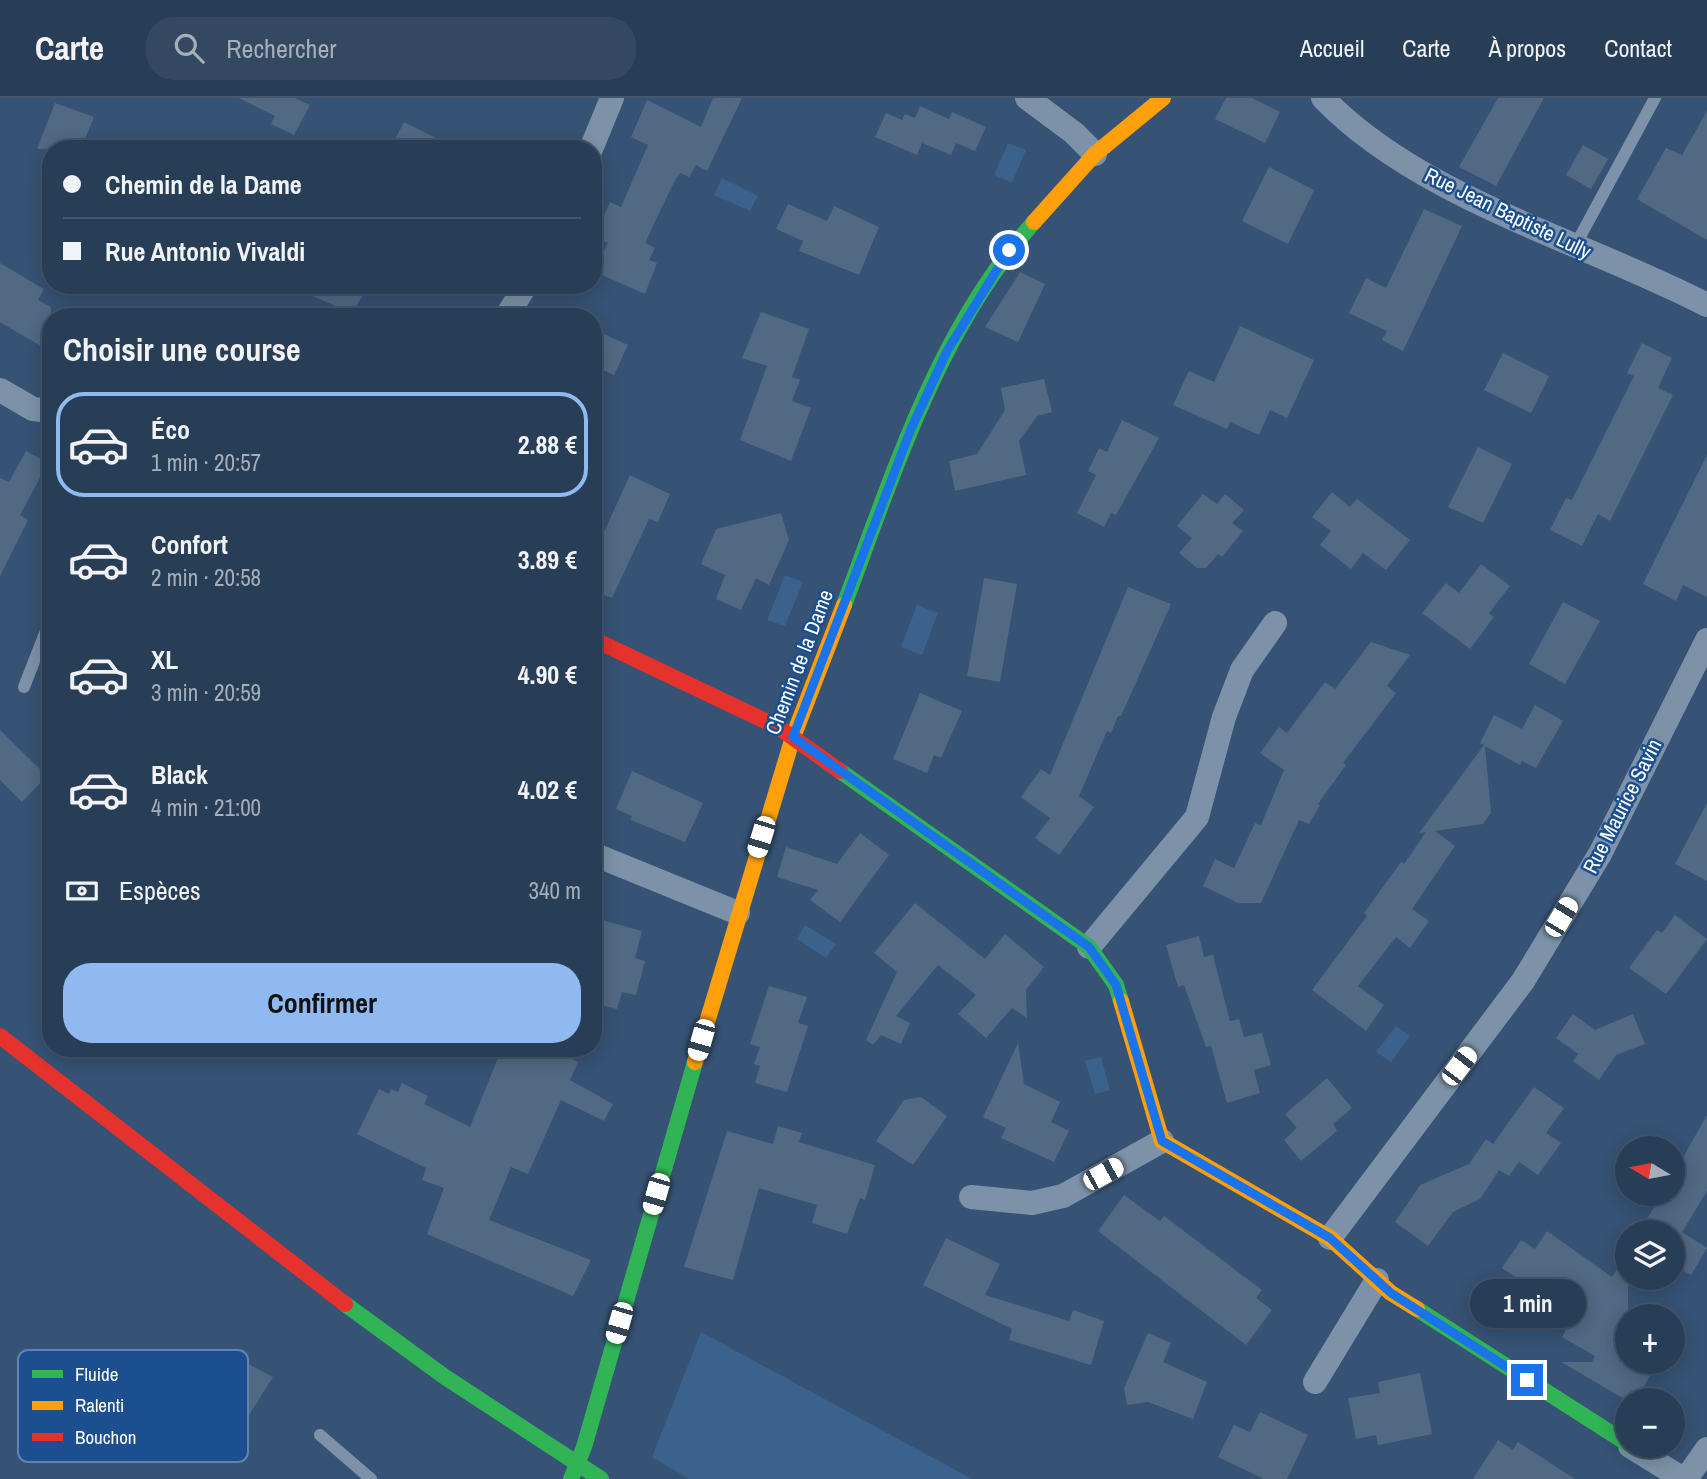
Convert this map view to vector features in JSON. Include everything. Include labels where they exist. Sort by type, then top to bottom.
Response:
[{"type":"street","points":[[595,140],[612,98]]},
{"type":"street","points":[[1027,98],[1074,133],[1095,154]]},
{"type":"street","name":"Chemin de la Dame","points":[[575,1472],[737,912],[793,737],[911,429],[947,351],[1009,250],[1095,154],[1163,98]]},
{"type":"street","name":"Rue Jean Baptiste Lully","points":[[1323,98],[1375,142],[1428,176],[1575,246],[1707,304]]},
{"type":"street","points":[[0,390],[33,409],[42,410]]},
{"type":"street","points":[[1089,947],[1197,817],[1224,717],[1242,670],[1275,623]]},
{"type":"street","name":"Rue Maurice Savin","points":[[1330,1238],[1523,981],[1600,854],[1707,640]]},
{"type":"street","points":[[602,643],[778,727],[1089,947],[1116,985],[1162,1141],[1330,1238],[1391,1293],[1615,1436]]},
{"type":"street","points":[[602,858],[737,912]]},
{"type":"street","points":[[0,1036],[425,1364],[575,1472],[601,1479]]},
{"type":"street","points":[[971,1197],[1032,1203],[1063,1196],[1162,1141]]},
{"type":"street","points":[[1315,1382],[1377,1280]]},
{"type":"street","points":[[1650,1458],[1684,1479],[1707,1449]]},
{"type":"lane","points":[[1575,246],[1655,98]]},
{"type":"lane","points":[[24,687],[42,641]]},
{"type":"lane","points":[[320,1435],[371,1479]]},
{"type":"water","points":[[1008,143],[1026,150],[1012,183],[994,175]]},
{"type":"water","points":[[722,178],[758,196],[750,211],[714,195]]},
{"type":"water","points":[[785,575],[803,582],[785,626],[767,620]]},
{"type":"water","points":[[917,605],[938,613],[922,655],[901,647]]},
{"type":"water","points":[[805,925],[836,944],[826,958],[797,939]]},
{"type":"water","points":[[1396,1026],[1410,1036],[1391,1062],[1376,1052]]},
{"type":"water","points":[[1101,1057],[1110,1090],[1095,1094],[1085,1061]]},
{"type":"water","points":[[701,1332],[972,1479],[689,1479],[652,1457]]},
{"type":"building","points":[[239,98],[295,98],[310,105],[294,135],[271,124],[275,116]]},
{"type":"building","points":[[713,98],[742,98],[707,171],[696,165],[689,177],[680,173],[672,186],[645,243],[655,248],[649,260],[657,263],[645,294],[602,275],[602,254],[608,243],[602,240],[602,220],[610,202],[621,207],[648,145],[631,137],[647,100],[701,127]]},
{"type":"building","points":[[1226,98],[1252,98],[1280,112],[1265,143],[1215,119]]},
{"type":"building","points":[[1498,98],[1544,98],[1496,186],[1459,167]]},
{"type":"building","points":[[55,103],[94,117],[85,140],[42,140],[42,149],[37,149]]},
{"type":"building","points":[[920,106],[949,119],[952,112],[986,127],[975,151],[956,143],[951,155],[922,143],[917,155],[875,137],[886,113],[902,120],[905,114],[915,118]]},
{"type":"building","points":[[1707,111],[1707,240],[1637,199],[1666,148],[1682,155]]},
{"type":"building","points":[[404,122],[440,140],[395,140]]},
{"type":"building","points":[[1583,145],[1608,159],[1591,189],[1566,175]]},
{"type":"building","points":[[1269,167],[1314,190],[1288,244],[1242,221]]},
{"type":"building","points":[[788,204],[827,221],[834,206],[879,227],[859,275],[799,251],[803,241],[776,229]]},
{"type":"building","points":[[1424,209],[1462,226],[1403,351],[1382,340],[1387,331],[1349,313],[1366,278],[1386,288]]},
{"type":"building","points":[[0,263],[42,288],[38,300],[51,308],[42,308],[42,347],[0,322]]},
{"type":"building","points":[[1020,272],[1045,284],[1018,342],[985,327]]},
{"type":"building","points":[[308,294],[364,294],[355,308],[340,308]]},
{"type":"building","points":[[761,312],[809,329],[792,377],[800,380],[792,401],[811,408],[791,461],[740,440],[767,366],[742,358]]},
{"type":"building","points":[[1240,326],[1314,360],[1287,418],[1270,410],[1259,435],[1230,422],[1227,429],[1173,405],[1189,371],[1214,382]]},
{"type":"building","points":[[602,333],[628,345],[614,375],[602,370]]},
{"type":"building","points":[[1642,343],[1672,358],[1658,388],[1673,395],[1610,521],[1598,514],[1582,546],[1550,530],[1566,498],[1572,500],[1634,376],[1627,373]]},
{"type":"building","points":[[1503,353],[1549,376],[1531,413],[1484,390]]},
{"type":"building","points":[[1044,379],[1052,412],[1037,416],[1019,441],[1026,475],[955,491],[949,461],[977,454],[1005,410],[1001,388]]},
{"type":"building","points":[[1122,420],[1159,438],[1116,515],[1111,513],[1104,527],[1077,513],[1096,475],[1088,471],[1099,448],[1107,452]]},
{"type":"building","points":[[1478,447],[1512,464],[1483,523],[1448,507]]},
{"type":"building","points":[[26,451],[42,460],[42,474],[20,515],[28,520],[0,576],[0,478],[9,482]]},
{"type":"building","points":[[1707,455],[1707,597],[1683,585],[1676,601],[1643,584]]},
{"type":"building","points":[[630,475],[670,494],[658,522],[649,519],[612,598],[602,594],[602,536]]},
{"type":"building","points":[[1332,492],[1350,507],[1357,499],[1410,540],[1386,570],[1363,553],[1351,569],[1320,545],[1331,531],[1312,517]]},
{"type":"building","points":[[1203,494],[1217,504],[1225,494],[1244,510],[1232,523],[1243,531],[1222,557],[1218,554],[1206,568],[1197,568],[1179,553],[1192,538],[1177,526]]},
{"type":"building","points":[[781,513],[789,540],[769,585],[756,578],[741,610],[716,599],[725,575],[701,564],[716,529]]},
{"type":"building","points":[[1481,564],[1510,586],[1489,613],[1494,617],[1470,649],[1422,613],[1446,583],[1459,593]]},
{"type":"building","points":[[984,578],[1017,584],[1000,682],[967,676]]},
{"type":"building","points":[[1128,587],[1171,604],[1121,716],[1118,716],[1111,733],[1107,731],[1079,796],[1094,807],[1059,855],[1035,838],[1050,818],[1021,797],[1041,769],[1050,775]]},
{"type":"building","points":[[1563,602],[1600,621],[1565,684],[1529,664]]},
{"type":"building","points":[[1371,642],[1410,655],[1387,686],[1396,693],[1343,763],[1346,765],[1318,804],[1320,805],[1309,824],[1299,820],[1261,903],[1238,903],[1203,886],[1215,859],[1234,868],[1255,823],[1261,825],[1284,770],[1260,753],[1279,727],[1287,733],[1325,682],[1335,689]]},
{"type":"building","points":[[920,693],[962,711],[941,758],[934,755],[927,773],[893,759]]},
{"type":"building","points":[[1535,705],[1563,721],[1536,768],[1522,761],[1520,765],[1485,746],[1491,813],[1483,824],[1435,831],[1455,846],[1412,909],[1429,921],[1410,948],[1396,937],[1358,986],[1384,1005],[1366,1031],[1312,990],[1367,916],[1364,913],[1401,862],[1404,864],[1426,832],[1419,833],[1484,745],[1480,743],[1494,715],[1522,729]]},
{"type":"building","points":[[0,730],[42,771],[42,781],[22,802],[0,780]]},
{"type":"building","points":[[632,771],[703,803],[685,842],[631,820],[632,816],[616,809]]},
{"type":"building","points":[[1707,803],[1707,881],[1675,864]]},
{"type":"building","points":[[860,833],[889,855],[840,922],[810,900],[818,890],[777,877],[786,847],[837,864]]},
{"type":"building","points":[[915,903],[985,959],[1005,934],[1044,967],[1026,990],[1027,1018],[1012,1008],[986,1038],[958,1014],[976,995],[938,965],[896,1016],[910,1023],[901,1044],[881,1035],[873,1045],[866,1040],[897,972],[874,953]]},
{"type":"building","points":[[1675,915],[1707,939],[1666,994],[1629,968],[1657,930],[1662,933]]},
{"type":"building","points":[[602,920],[642,931],[635,958],[645,961],[636,995],[622,992],[617,1009],[602,1005]]},
{"type":"building","points":[[1199,936],[1204,957],[1213,955],[1230,1021],[1239,1019],[1244,1037],[1262,1033],[1271,1065],[1254,1070],[1260,1093],[1227,1103],[1211,1046],[1206,1047],[1184,985],[1178,987],[1166,945]]},
{"type":"building","points":[[769,986],[807,997],[798,1023],[808,1026],[787,1092],[755,1083],[760,1066],[754,1064],[760,1047],[750,1044]]},
{"type":"building","points":[[1573,1014],[1595,1030],[1633,1014],[1645,1044],[1616,1055],[1599,1080],[1573,1061],[1578,1054],[1556,1038]]},
{"type":"building","points":[[1018,1043],[1024,1084],[1060,1102],[1051,1122],[1069,1131],[1054,1162],[1001,1138],[1006,1128],[983,1117]]},
{"type":"building","points":[[498,1057],[568,1057],[578,1062],[570,1080],[613,1104],[604,1121],[561,1100],[528,1174],[511,1167],[489,1220],[591,1260],[573,1296],[427,1234],[444,1188],[422,1180],[426,1168],[357,1134],[379,1089],[389,1094],[391,1089],[398,1092],[402,1083],[428,1096],[424,1104],[470,1127]]},
{"type":"building","points":[[1327,1078],[1352,1108],[1333,1124],[1337,1131],[1301,1161],[1284,1140],[1297,1128],[1285,1114]]},
{"type":"building","points":[[1534,1087],[1564,1108],[1546,1133],[1561,1143],[1538,1175],[1519,1162],[1509,1176],[1499,1170],[1480,1199],[1453,1212],[1428,1246],[1395,1222],[1420,1185],[1469,1164],[1486,1139],[1493,1144]]},
{"type":"building","points":[[921,1097],[947,1116],[913,1165],[876,1141],[904,1100]]},
{"type":"building","points":[[1707,1115],[1707,1191],[1685,1227],[1685,1220],[1646,1220],[1655,1206],[1685,1206],[1685,1154]]},
{"type":"building","points":[[778,1126],[802,1133],[799,1142],[875,1165],[865,1200],[860,1198],[847,1234],[812,1223],[817,1205],[759,1188],[733,1280],[684,1267],[727,1131],[773,1144]]},
{"type":"building","points":[[1124,1195],[1160,1221],[1164,1216],[1262,1290],[1256,1298],[1272,1310],[1246,1345],[1098,1231]]},
{"type":"building","points":[[1547,1231],[1612,1277],[1615,1272],[1615,1290],[1628,1290],[1628,1304],[1615,1304],[1615,1374],[1651,1374],[1643,1388],[1615,1388],[1615,1393],[1561,1362],[1592,1362],[1595,1356],[1562,1337],[1573,1317],[1502,1268],[1521,1240],[1535,1249]]},
{"type":"building","points":[[1685,1234],[1707,1248],[1691,1275],[1685,1272]]},
{"type":"building","points":[[946,1238],[1000,1264],[985,1295],[1069,1321],[1073,1310],[1104,1321],[1091,1365],[1009,1340],[1012,1329],[923,1285]]},
{"type":"building","points":[[1148,1333],[1171,1343],[1163,1362],[1207,1382],[1193,1419],[1148,1402],[1127,1405],[1124,1388]]},
{"type":"building","points":[[248,1364],[273,1377],[248,1417]]},
{"type":"building","points":[[1420,1373],[1432,1434],[1378,1445],[1376,1435],[1356,1439],[1348,1398],[1380,1393],[1378,1382]]},
{"type":"building","points":[[1260,1412],[1308,1435],[1287,1479],[1264,1479],[1218,1457],[1234,1425],[1250,1432]]},
{"type":"building","points":[[1498,1440],[1513,1450],[1518,1442],[1575,1479],[1473,1479]]},
{"type":"traffic: fast","points":[[844,605],[901,454],[945,355],[1000,264],[1034,222]]},
{"type":"traffic: fast","points":[[840,771],[1089,947],[1116,985],[1121,1001]]},
{"type":"traffic: fast","points":[[571,1479],[584,1447],[695,1062]]},
{"type":"traffic: fast","points":[[345,1304],[445,1377],[601,1479]]},
{"type":"traffic: fast","points":[[1417,1309],[1615,1436]]},
{"type":"traffic: slow","points":[[1034,222],[1095,154],[1163,98]]},
{"type":"traffic: slow","points":[[695,1062],[793,737],[844,605]]},
{"type":"traffic: slow","points":[[1121,1001],[1162,1141],[1330,1238],[1391,1293],[1417,1309]]},
{"type":"traffic: jam","points":[[602,643],[778,727],[840,771]]},
{"type":"traffic: jam","points":[[0,1036],[345,1304]]},
{"type":"route","points":[[1009,250],[947,351],[911,429],[793,737],[1089,947],[1116,985],[1162,1141],[1330,1238],[1391,1293],[1527,1380]]}]
